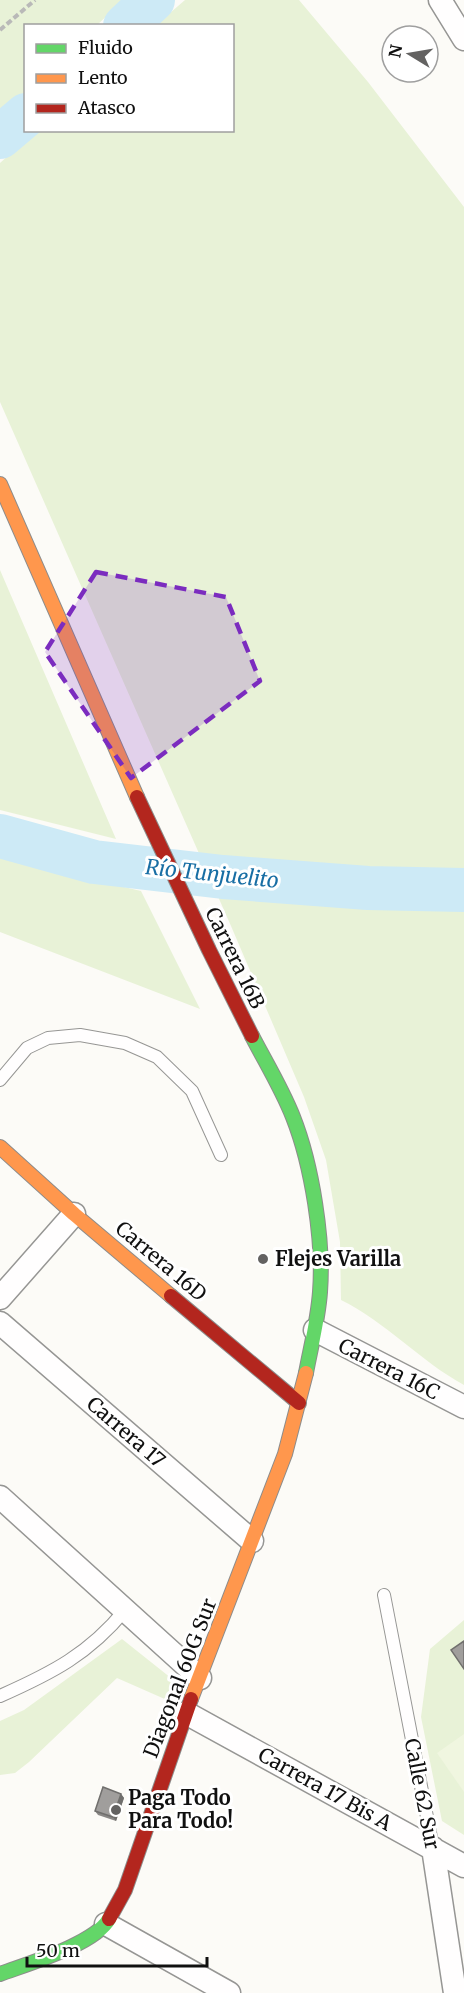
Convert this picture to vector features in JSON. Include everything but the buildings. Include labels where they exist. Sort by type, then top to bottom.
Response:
[{"type":"street","points":[[440,0],[464,39]]},
{"type":"street","name":"Carrera 16B","points":[[0,484],[141,806],[209,950],[293,1116],[306,1161],[319,1245],[320,1292],[315,1330]]},
{"type":"street","name":"Carrera 16D","points":[[0,1147],[74,1214],[299,1403]]},
{"type":"street","points":[[0,1298],[74,1214]]},
{"type":"street","name":"Carrera 17","points":[[0,1323],[252,1541]]},
{"type":"street","name":"Diagonal 60G Sur","points":[[0,1974],[54,1955],[93,1934],[106,1924],[125,1890],[186,1713],[285,1454],[315,1330]]},
{"type":"street","name":"Carrera 16C","points":[[315,1330],[464,1407]]},
{"type":"street","points":[[0,1497],[200,1678]]},
{"type":"street","name":"Carrera 17 Bis A","points":[[186,1713],[464,1866]]},
{"type":"street","name":"Calle 62 Sur","points":[[433,1848],[455,1993]]},
{"type":"street","points":[[106,1924],[229,1993]]},
{"type":"lane","points":[[0,1080],[27,1048],[48,1038],[80,1035],[125,1043],[157,1057],[192,1091],[221,1155]]},
{"type":"lane","name":"Calle 62 Sur","points":[[384,1595],[433,1848]]},
{"type":"lane","points":[[0,1696],[45,1676],[73,1659],[112,1626],[125,1610]]},
{"type":"path","points":[[0,30],[35,0]]},
{"type":"highlighted area","points":[[96,572],[226,597],[260,681],[131,778],[45,652]]},
{"type":"green space","points":[[0,0],[124,0],[98,24],[24,24],[24,95],[0,114]]},
{"type":"green space","points":[[185,0],[299,0],[368,82],[464,207],[464,1385],[433,1365],[373,1319],[341,1300],[340,1242],[326,1160],[304,1097],[0,402],[0,163],[35,132],[234,132],[234,24],[157,24]]},
{"type":"green space","points":[[0,570],[116,839],[0,810]]},
{"type":"green space","points":[[0,858],[141,891],[200,1009],[0,932]]},
{"type":"green space","points":[[464,1620],[464,1835],[442,1821],[421,1717],[430,1649]]},
{"type":"green space","points":[[122,1639],[176,1682],[167,1700],[117,1678],[29,1762],[15,1773],[0,1775],[0,1721],[24,1710]]},
{"type":"green space","points":[[464,1734],[464,1792],[437,1753]]},
{"type":"waterway","points":[[127,24],[153,0]]},
{"type":"waterway","points":[[0,137],[24,117]]},
{"type":"waterway","name":"Río Tunjuelito","points":[[0,836],[94,862],[223,877],[368,888],[464,890]]},
{"type":"traffic: fast","points":[[252,1036],[293,1117],[306,1157],[315,1203],[320,1250],[320,1292],[306,1373]]},
{"type":"traffic: fast","points":[[0,1974],[75,1945],[90,1937],[109,1919]]},
{"type":"traffic: slow","points":[[0,484],[137,797]]},
{"type":"traffic: slow","points":[[0,1147],[74,1214],[171,1296]]},
{"type":"traffic: slow","points":[[191,1699],[285,1454],[306,1373]]},
{"type":"traffic: jam","points":[[137,797],[252,1036]]},
{"type":"traffic: jam","points":[[171,1296],[299,1403]]},
{"type":"traffic: jam","points":[[109,1919],[125,1890],[191,1699]]},
{"type":"place","name":"Flejes Varilla","points":[[263,1259]]},
{"type":"place","name":"Paga Todo Para Todo!","points":[[116,1810]]}]
